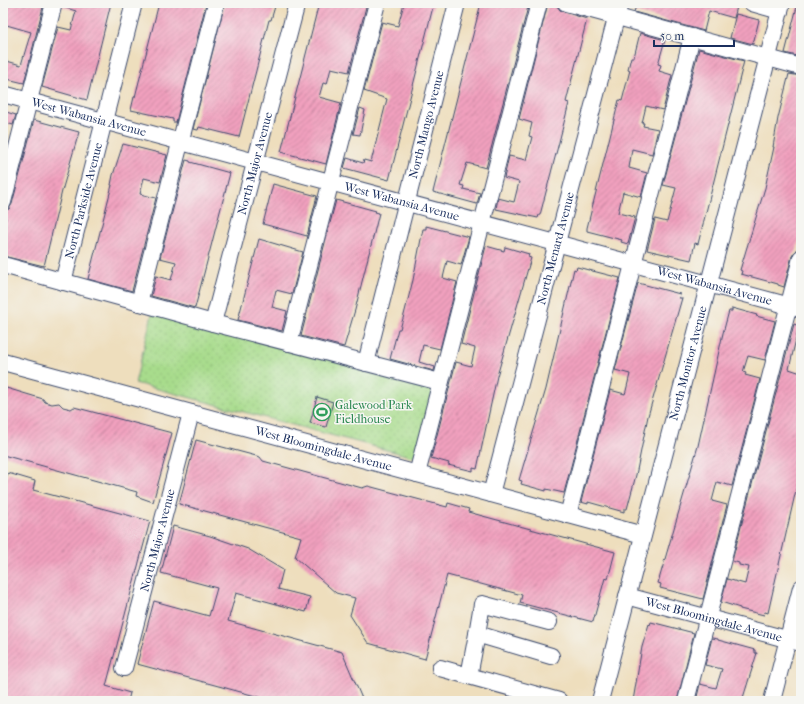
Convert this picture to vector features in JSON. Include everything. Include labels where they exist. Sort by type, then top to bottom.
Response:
[{"type":"street","points":[[3,202],[54,3]]},
{"type":"street","name":"North Parkside Avenue","points":[[63,282],[134,3]]},
{"type":"street","points":[[139,303],[216,3]]},
{"type":"street","name":"North Major Avenue","points":[[213,323],[297,3]]},
{"type":"street","points":[[289,343],[377,3]]},
{"type":"street","name":"North Mango Avenue","points":[[366,363],[457,3]]},
{"type":"street","points":[[417,474],[539,3]]},
{"type":"street","points":[[566,3],[618,10],[692,37],[801,67]]},
{"type":"street","points":[[752,3],[781,7]]},
{"type":"street","name":"North Monitor Avenue","points":[[600,701],[781,7]]},
{"type":"street","name":"North Menard Avenue","points":[[491,494],[618,10]]},
{"type":"street","points":[[568,515],[692,37]]},
{"type":"street","name":"West Wabansia Avenue","points":[[3,94],[795,307]]},
{"type":"street","points":[[686,701],[795,307],[801,258]]},
{"type":"street","points":[[3,266],[213,323],[440,382]]},
{"type":"street","name":"West Bloomingdale Avenue","points":[[3,362],[643,535]]},
{"type":"street","name":"North Major Avenue","points":[[124,668],[191,413]]},
{"type":"street","points":[[772,701],[794,641],[801,588]]},
{"type":"street","name":"West Bloomingdale Avenue","points":[[628,596],[794,641]]},
{"type":"street","points":[[469,676],[482,604],[549,622]]},
{"type":"street","points":[[477,634],[551,656]]},
{"type":"street","points":[[440,668],[559,701]]},
{"type":"green space","points":[[153,311],[434,386],[417,458],[135,383]]},
{"type":"building","points":[[8,3],[29,3],[38,5],[38,3],[44,3],[24,83],[3,78],[3,60],[21,65],[31,32],[3,24],[3,13],[5,14]]},
{"type":"building","points":[[63,3],[111,3],[87,100],[42,87],[58,27],[71,30],[76,11],[63,7]]},
{"type":"building","points":[[159,3],[206,4],[176,122],[173,122],[173,119],[131,110]]},
{"type":"building","points":[[225,3],[276,3],[271,20],[269,20],[239,137],[199,127],[198,130],[193,129]]},
{"type":"building","points":[[319,3],[367,3],[349,72],[331,68],[327,84],[323,83],[319,97],[341,103],[326,164],[281,152]]},
{"type":"building","points":[[404,3],[434,3],[389,180],[344,168],[347,158],[363,163],[364,160],[371,162],[387,99],[364,91],[382,22],[398,26]]},
{"type":"building","points":[[481,3],[529,3],[486,168],[467,163],[460,185],[464,186],[463,189],[480,193],[477,204],[433,192]]},
{"type":"building","points":[[548,3],[557,6],[564,12],[587,19],[566,102],[569,103],[538,218],[496,209],[498,198],[514,202],[519,182],[504,178],[509,156],[526,160],[532,137],[529,136],[532,123],[519,119]]},
{"type":"building","points":[[637,3],[738,3],[734,18],[709,11],[704,31],[634,12]]},
{"type":"building","points":[[798,3],[801,3],[801,57],[785,53]]},
{"type":"building","points":[[736,14],[759,20],[753,44],[730,38]]},
{"type":"building","points":[[640,33],[665,40],[658,64],[661,65],[659,71],[672,75],[663,110],[646,106],[642,123],[644,123],[643,126],[658,129],[652,154],[632,149],[629,168],[647,173],[641,197],[623,192],[618,213],[635,217],[628,244],[621,242],[622,240],[587,231],[587,228],[619,100],[622,101],[630,70],[628,69],[631,57],[634,57]]},
{"type":"building","points":[[699,49],[744,61],[698,244],[695,243],[691,260],[647,250],[655,219],[667,222],[676,188],[663,185]]},
{"type":"building","points":[[789,74],[801,76],[801,150],[799,157],[801,158],[801,232],[797,250],[792,256],[784,287],[741,274],[742,271],[740,270],[765,188],[774,147],[778,118]]},
{"type":"building","points":[[360,108],[365,110],[360,135],[353,134]]},
{"type":"building","points":[[3,111],[16,115],[13,125],[3,122]]},
{"type":"building","points":[[34,120],[79,132],[62,191],[44,266],[3,256],[3,229],[6,218],[3,211],[9,209],[12,204]]},
{"type":"building","points":[[123,144],[167,155],[160,182],[144,178],[140,194],[156,198],[132,291],[88,279],[112,185],[113,175]]},
{"type":"building","points":[[186,160],[230,173],[195,308],[151,296],[156,276],[171,280],[176,262],[160,258]]},
{"type":"building","points":[[273,184],[317,196],[307,236],[263,224]]},
{"type":"building","points":[[336,200],[379,213],[355,310],[344,347],[301,336]]},
{"type":"building","points":[[426,226],[469,237],[461,265],[447,261],[443,278],[457,282],[440,349],[423,345],[419,362],[435,367],[434,371],[390,359],[398,329],[400,329],[413,280],[423,229],[426,229]]},
{"type":"building","points":[[259,239],[303,252],[292,294],[276,290],[272,307],[287,311],[282,331],[238,320]]},
{"type":"building","points":[[486,246],[504,251],[505,247],[529,254],[528,257],[531,258],[497,376],[477,469],[473,468],[473,471],[448,465],[449,463],[431,458],[456,362],[471,366],[475,348],[461,344]]},
{"type":"building","points":[[577,267],[620,278],[564,493],[546,489],[546,491],[521,484],[522,481],[519,480],[546,389],[574,269],[576,270]]},
{"type":"building","points":[[638,283],[680,294],[679,298],[682,298],[648,416],[636,475],[627,509],[624,509],[624,512],[588,502],[588,504],[581,502],[610,390],[625,394],[626,391],[630,374],[615,370]]},
{"type":"building","points":[[732,308],[775,321],[765,360],[748,356],[743,372],[746,373],[745,375],[760,379],[732,486],[717,482],[712,501],[727,505],[703,599],[660,588],[661,584],[658,583],[698,446],[723,333],[729,311],[732,311]]},
{"type":"building","points":[[794,324],[799,326],[789,369],[801,373],[801,468],[768,613],[765,612],[764,615],[740,609],[721,602],[727,579],[745,584],[749,567],[739,565],[739,563],[732,561]]},
{"type":"building","points":[[3,387],[43,399],[45,402],[52,404],[59,403],[63,407],[71,409],[74,407],[172,433],[153,502],[136,496],[137,492],[3,455]]},
{"type":"building","name":"Galewood Park Fieldhouse","points":[[317,397],[333,402],[326,427],[310,423]]},
{"type":"building","points":[[196,440],[260,457],[263,461],[362,488],[368,486],[447,507],[448,503],[469,509],[468,512],[615,552],[608,579],[605,578],[593,622],[520,603],[522,595],[447,575],[425,659],[368,643],[350,615],[355,598],[336,593],[295,557],[301,537],[179,504]]},
{"type":"building","points":[[8,473],[35,481],[33,490],[150,521],[106,686],[130,693],[128,701],[3,701],[3,482],[5,482]]},
{"type":"building","points":[[173,526],[210,536],[248,549],[283,570],[278,589],[310,597],[306,612],[236,593],[228,621],[342,652],[363,701],[274,701],[137,664],[154,601],[209,616],[217,588],[161,573]]},
{"type":"building","points":[[651,622],[694,633],[677,701],[633,701],[642,647],[649,624],[650,625]]},
{"type":"building","points":[[712,638],[755,650],[755,653],[757,653],[742,701],[696,701],[700,684],[716,688],[722,669],[705,665]]},
{"type":"place","name":"Galewood Park Fieldhouse","points":[[322,412]]}]
